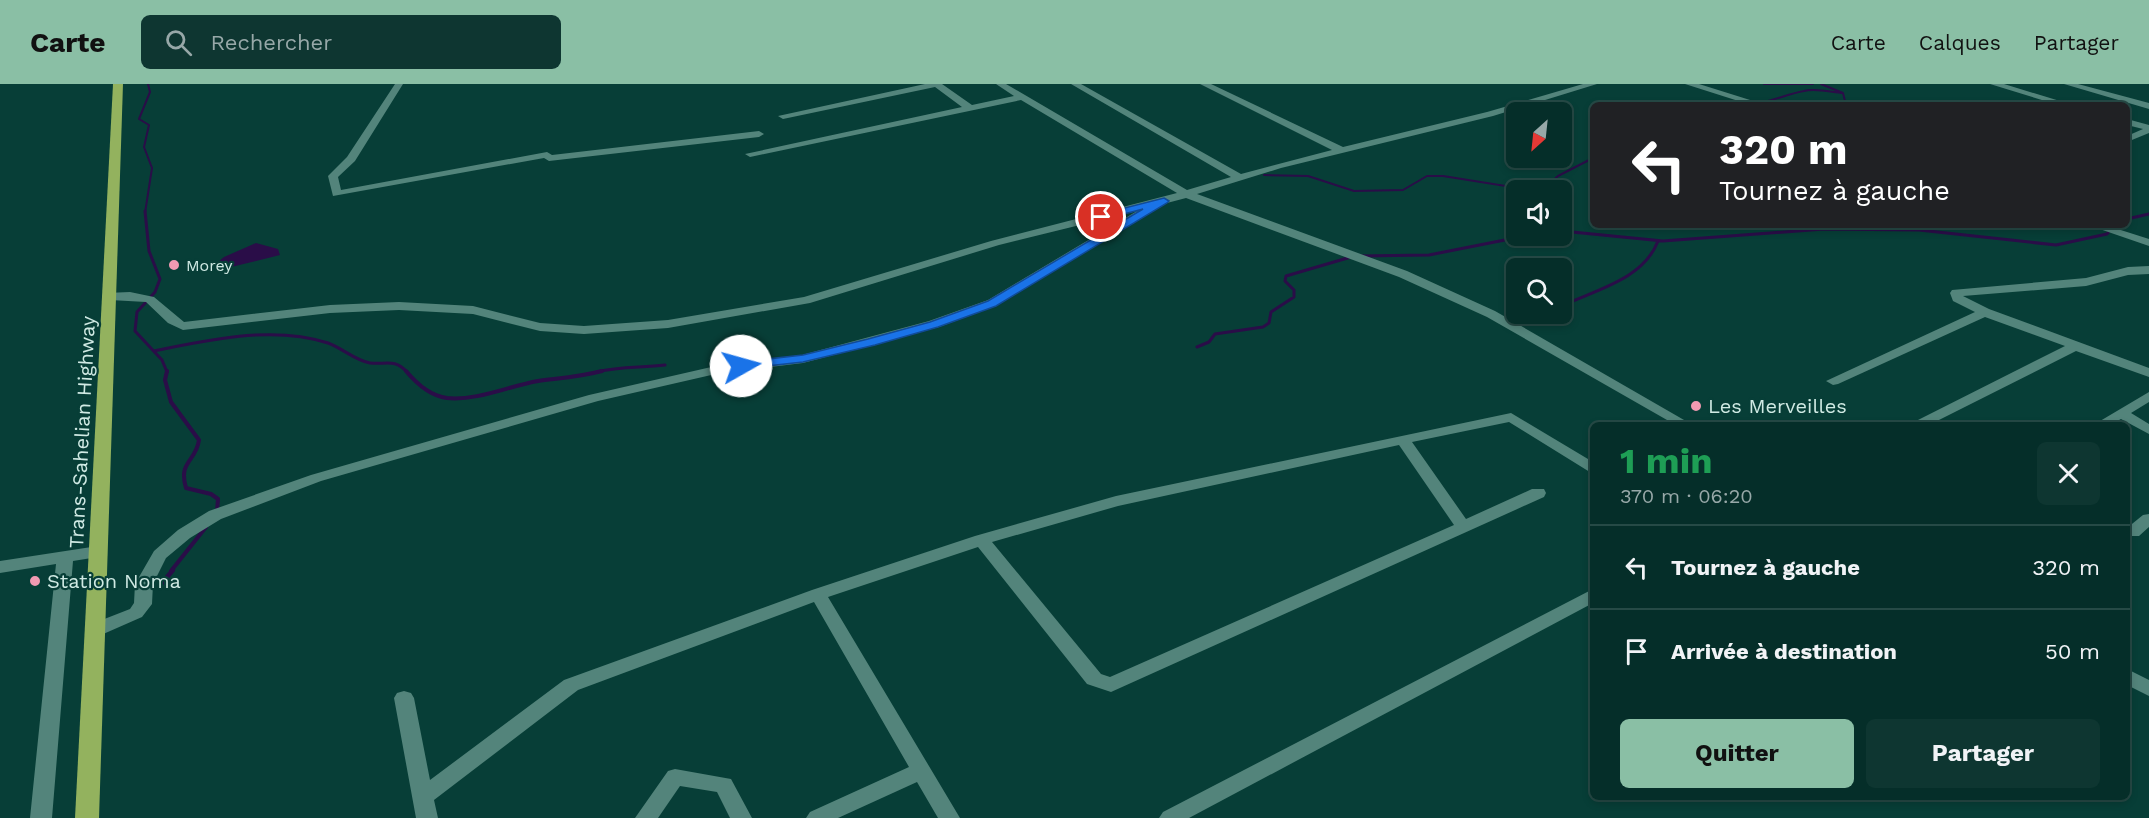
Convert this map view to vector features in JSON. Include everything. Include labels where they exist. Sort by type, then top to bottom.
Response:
[{"type":"highway","name":"Trans-Sahelian Highway","points":[[87,818],[118,84]]},
{"type":"street","points":[[399,84],[351,159],[333,176],[337,194],[548,157],[759,134]]},
{"type":"street","points":[[783,116],[937,84],[970,108]]},
{"type":"street","points":[[1000,84],[1184,193],[1394,270],[1491,314],[1680,422]]},
{"type":"street","points":[[1075,84],[1238,177]]},
{"type":"street","points":[[1204,84],[1343,151]]},
{"type":"street","points":[[110,296],[144,297],[155,301],[173,323],[183,326],[330,309],[399,306],[473,310],[540,327],[584,330],[668,324],[806,300],[995,243],[1164,201],[1238,177],[1490,114],[1593,84]]},
{"type":"street","points":[[1689,84],[1751,102]]},
{"type":"street","points":[[1994,84],[2054,102]]},
{"type":"street","points":[[2068,84],[2149,106]]},
{"type":"street","points":[[750,154],[1022,97]]},
{"type":"street","points":[[2130,123],[2149,129]]},
{"type":"street","points":[[2130,138],[2149,129]]},
{"type":"street","points":[[94,630],[136,613],[143,604],[144,584],[160,555],[184,534],[215,515],[315,478],[594,398],[720,369],[803,359],[934,324],[992,303],[1164,201]]},
{"type":"street","points":[[2103,228],[2149,243]]},
{"type":"street","points":[[2149,270],[2128,271],[2086,282],[1956,293],[1957,298],[1985,312],[2149,373]]},
{"type":"street","points":[[1833,381],[1985,312]]},
{"type":"street","points":[[1925,422],[2075,346]]},
{"type":"street","points":[[2105,422],[2149,396]]},
{"type":"street","points":[[2121,413],[2149,430]]},
{"type":"street","points":[[423,796],[571,685],[818,594],[981,540],[1116,501],[1511,417],[1590,467]]},
{"type":"street","points":[[1404,441],[1462,526]]},
{"type":"street","points":[[981,540],[1094,679],[1111,685],[1538,493]]},
{"type":"street","points":[[2133,532],[2149,519]]},
{"type":"street","points":[[0,567],[98,552]]},
{"type":"street","points":[[41,818],[65,556]]},
{"type":"street","points":[[818,594],[949,818]]},
{"type":"street","points":[[1170,818],[1590,597]]},
{"type":"street","points":[[2130,678],[2149,689]]},
{"type":"street","points":[[404,698],[427,818]]},
{"type":"street","points":[[817,818],[921,771]]},
{"type":"street","points":[[646,818],[675,777],[724,785],[741,818]]},
{"type":"shaded area","points":[[256,243],[278,249],[280,255],[227,268],[213,266],[224,257]]},
{"type":"waterway","points":[[145,212],[152,168],[144,147],[149,125],[139,119],[150,92],[148,84]]},
{"type":"waterway","points":[[1764,84],[1813,84]]},
{"type":"waterway","points":[[1821,84],[1843,93]]},
{"type":"waterway","points":[[1763,102],[1808,90],[1843,93]]},
{"type":"waterway","points":[[1843,93],[1845,102]]},
{"type":"waterway","points":[[1553,180],[1590,160]]},
{"type":"waterway","points":[[1264,175],[1308,176],[1354,191],[1403,190],[1427,176],[1443,176],[1506,186]]},
{"type":"waterway","points":[[145,212],[149,251],[160,279],[155,292],[137,312],[135,331],[162,360],[167,372]]},
{"type":"waterway","points":[[2130,218],[2149,214]]},
{"type":"waterway","points":[[1572,232],[1663,241],[1824,229],[1919,230],[2056,245],[2107,234],[2112,228]]},
{"type":"waterway","points":[[1358,256],[1429,255],[1506,240]]},
{"type":"waterway","points":[[1572,301],[1619,281],[1631,273],[1651,254],[1658,241]]},
{"type":"waterway","points":[[1197,347],[1209,342],[1215,334],[1263,327],[1269,323],[1271,312],[1294,297],[1294,290],[1285,281],[1286,276],[1351,257]]},
{"type":"waterway","points":[[154,351],[241,336],[285,335],[328,343],[365,362],[390,363],[398,365],[407,372]]},
{"type":"waterway","points":[[598,372],[665,365]]},
{"type":"waterway","points":[[167,372],[165,380],[171,402],[199,440],[195,453],[184,472],[186,488],[211,494],[218,499],[217,511]]},
{"type":"waterway","points":[[407,372],[430,392],[441,397],[458,398],[481,395],[527,383],[598,372]]},
{"type":"waterway","points":[[171,571],[206,527]]},
{"type":"waterway","points":[[162,583],[173,570]]},
{"type":"place","name":"Morey","points":[[174,265]]},
{"type":"place","name":"Les Merveilles","points":[[1696,406]]},
{"type":"place","name":"Station Noma","points":[[35,581]]},
{"type":"route","points":[[741,366],[803,359],[871,342],[934,324],[992,303],[1164,201],[1101,217]]}]
